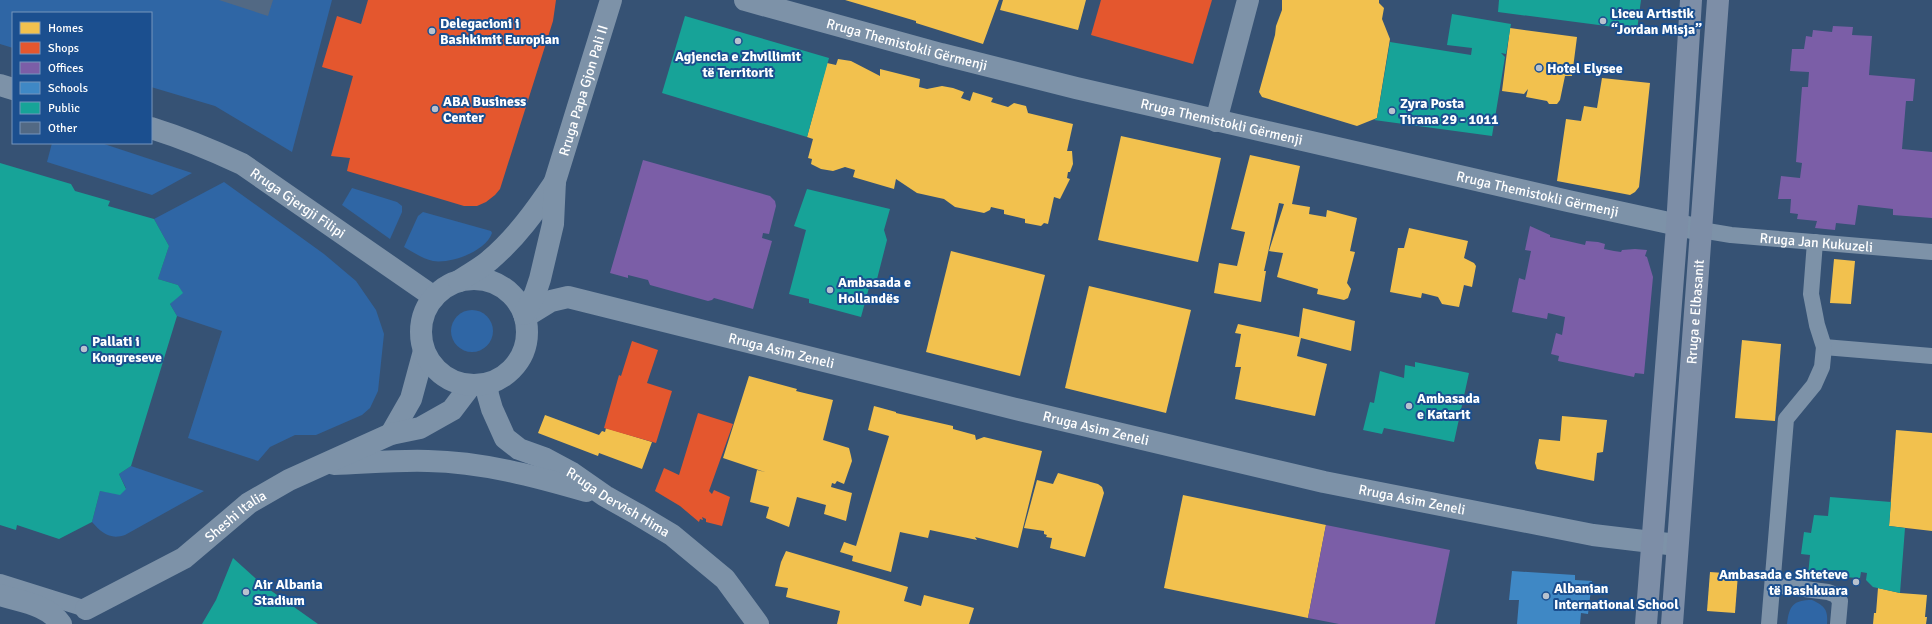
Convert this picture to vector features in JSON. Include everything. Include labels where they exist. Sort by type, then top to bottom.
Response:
[{"type":"main road","name":"Rruga e Elbasanit","points":[[1646,624],[1677,226],[1691,0]]},
{"type":"main road","name":"Rruga e Elbasanit","points":[[1672,624],[1718,0]]},
{"type":"street","name":"Rruga Papa Gjon Pali II","points":[[524,316],[535,294],[554,224],[555,181],[611,0]]},
{"type":"street","name":"Rruga Themistokli Gërmenji","points":[[745,0],[941,54],[1216,121],[1677,226],[1701,230]]},
{"type":"street","points":[[1216,121],[1248,0]]},
{"type":"street","points":[[0,85],[12,89]]},
{"type":"street","name":"Rruga Gjergji Filipi","points":[[152,128],[190,141],[242,164],[434,297]]},
{"type":"street","name":"Rruga Papa Gjon Pali II","points":[[458,282],[490,261],[533,214],[555,181]]},
{"type":"street","points":[[474,279],[490,282],[504,289],[516,300],[524,316],[527,334],[524,350],[515,366],[503,377],[479,384],[456,382],[442,375],[432,364],[424,350],[421,337],[422,323],[426,309],[434,297],[445,288],[458,282],[474,279]]},
{"type":"street","name":"Rruga Asim Zeneli","points":[[524,316],[551,301],[568,297],[1020,410],[1316,480],[1593,535],[1677,545]]},
{"type":"street","points":[[391,434],[411,399],[424,350]]},
{"type":"street","name":"Sheshi Italia","points":[[86,609],[184,558],[249,503],[289,480],[391,434],[420,428],[452,410],[479,384]]},
{"type":"street","name":"Rruga Dervish Hima","points":[[479,384],[488,395],[492,409],[505,438],[519,449],[544,458],[572,473],[605,496],[666,532],[725,579],[758,624]]},
{"type":"street","points":[[321,465],[409,461],[467,464],[511,471],[605,496]]},
{"type":"street","points":[[0,595],[43,608],[51,612],[61,624]]},
{"type":"lane","name":"Rruga Jan Kukuzeli","points":[[1701,230],[1731,236],[1932,252]]},
{"type":"lane","points":[[1769,624],[1786,419],[1814,385],[1822,367],[1824,347],[1817,325],[1811,294],[1815,242]]},
{"type":"lane","points":[[1824,347],[1932,356]]},
{"type":"lane","points":[[0,582],[86,609]]},
{"type":"lane","points":[[1772,585],[1828,592],[1836,595],[1840,601],[1838,624]]},
{"type":"shaded area","points":[[0,0],[332,0],[292,152],[215,106],[152,87],[152,12],[12,12],[12,48],[0,44]]},
{"type":"shaded area","points":[[52,144],[104,144],[192,173],[152,195],[47,162]]},
{"type":"shaded area","points":[[224,182],[324,254],[356,281],[376,310],[384,334],[378,391],[370,408],[362,415],[316,435],[295,435],[270,447],[258,461],[188,438],[222,331],[177,316],[170,304],[182,292],[178,285],[158,279],[169,246],[154,219]]},
{"type":"shaded area","points":[[352,188],[397,202],[402,206],[402,212],[390,239],[342,205]]},
{"type":"shaded area","points":[[423,212],[491,231],[492,233],[483,245],[467,255],[449,260],[429,260],[404,247],[418,216]]},
{"type":"shaded area","points":[[468,310],[476,310],[484,313],[490,319],[493,331],[490,343],[484,349],[476,352],[468,352],[460,349],[454,343],[451,335],[451,327],[454,319],[460,313]]},
{"type":"shaded area","points":[[131,466],[204,491],[125,535],[115,537],[111,536],[103,532],[92,522],[100,491],[120,494],[126,488],[119,474]]},
{"type":"shaded area","points":[[1812,600],[1820,604],[1825,609],[1827,624],[1787,624],[1789,613],[1793,605],[1800,601]]},
{"type":"building: Homes","points":[[845,0],[999,0],[983,44],[916,23],[916,21]]},
{"type":"building: Homes","points":[[1003,0],[1086,0],[1078,30],[1000,10]]},
{"type":"building: Homes","points":[[1282,0],[1379,0],[1379,3],[1384,8],[1382,19],[1390,39],[1377,118],[1357,126],[1262,97],[1259,92],[1275,35],[1276,26],[1282,10]]},
{"type":"building: Homes","name":"Hotel Elysee","points":[[1510,28],[1577,37],[1572,76],[1565,76],[1560,100],[1557,104],[1549,104],[1547,101],[1526,97],[1528,89],[1524,94],[1502,91]]},
{"type":"building: Homes","points":[[838,59],[851,61],[880,76],[880,69],[920,79],[919,87],[927,89],[942,86],[953,88],[964,92],[961,98],[970,101],[973,92],[993,98],[991,102],[1008,107],[1014,103],[1026,106],[1028,113],[1073,124],[1067,151],[1072,151],[1073,164],[1070,172],[1068,172],[1067,178],[1070,179],[1060,199],[1054,197],[1048,224],[1044,223],[1041,226],[1025,223],[1025,219],[1004,214],[1004,210],[991,207],[990,210],[984,213],[955,207],[944,199],[917,193],[896,179],[894,189],[853,177],[855,170],[845,167],[833,171],[821,169],[811,164],[812,159],[808,158],[813,139],[807,137],[827,63],[836,65]]},
{"type":"building: Homes","points":[[1602,78],[1650,83],[1639,187],[1630,195],[1557,181],[1566,119],[1581,121],[1584,106],[1597,108]]},
{"type":"building: Homes","points":[[1121,136],[1221,158],[1198,262],[1098,240]]},
{"type":"building: Homes","points":[[1250,155],[1300,166],[1292,204],[1310,207],[1309,214],[1326,217],[1327,210],[1357,218],[1350,251],[1355,252],[1347,283],[1351,289],[1348,298],[1344,300],[1317,294],[1318,289],[1277,277],[1283,253],[1269,251],[1284,204],[1279,203],[1264,271],[1266,271],[1261,302],[1214,293],[1219,263],[1237,266],[1245,232],[1231,229]]},
{"type":"building: Homes","points":[[1409,228],[1468,241],[1464,258],[1474,263],[1476,266],[1472,287],[1464,285],[1459,307],[1442,304],[1438,297],[1422,293],[1421,298],[1390,292],[1398,248],[1404,248]]},
{"type":"building: Homes","points":[[951,251],[1045,275],[1020,376],[926,352]]},
{"type":"building: Homes","points":[[1834,259],[1855,261],[1851,304],[1830,303]]},
{"type":"building: Homes","points":[[1089,286],[1191,310],[1166,413],[1065,388]]},
{"type":"building: Homes","points":[[1303,308],[1355,321],[1351,351],[1301,338],[1297,356],[1327,364],[1315,416],[1235,399],[1241,367],[1235,367],[1241,334],[1235,333],[1238,324],[1299,337]]},
{"type":"building: Homes","points":[[1742,340],[1781,344],[1775,421],[1735,418]]},
{"type":"building: Homes","points":[[749,376],[797,389],[796,391],[833,400],[823,440],[849,448],[852,461],[844,484],[837,481],[835,484],[832,483],[831,487],[852,493],[846,521],[824,514],[826,505],[797,497],[789,527],[766,518],[769,507],[750,502],[757,470],[765,472],[723,458]]},
{"type":"building: Homes","points":[[874,406],[896,413],[953,426],[953,429],[975,435],[976,440],[984,437],[1042,451],[1018,548],[975,537],[977,540],[930,530],[928,538],[900,532],[891,572],[852,561],[853,556],[840,552],[844,542],[856,546],[889,436],[868,430]]},
{"type":"building: Homes","points":[[545,415],[599,435],[602,431],[605,432],[606,428],[652,442],[642,469],[599,453],[598,456],[538,433]]},
{"type":"building: Homes","points":[[1562,416],[1607,420],[1603,452],[1597,453],[1594,481],[1537,469],[1535,463],[1539,439],[1560,441]]},
{"type":"building: Homes","points":[[1896,430],[1932,433],[1932,531],[1889,526]]},
{"type":"building: Homes","points":[[1058,473],[1098,484],[1102,487],[1104,493],[1085,557],[1050,548],[1052,538],[1046,537],[1047,535],[1044,534],[1044,531],[1024,528],[1037,480],[1053,484]]},
{"type":"building: Homes","points":[[1183,495],[1326,525],[1308,618],[1164,588]]},
{"type":"building: Homes","points":[[786,551],[908,587],[904,601],[921,606],[924,595],[974,608],[969,624],[837,624],[840,611],[786,597],[788,588],[775,586],[781,562]]},
{"type":"building: Homes","points":[[1710,572],[1738,574],[1735,613],[1707,611]]},
{"type":"building: Homes","points":[[1878,588],[1900,593],[1927,595],[1925,617],[1927,617],[1926,624],[1873,624],[1874,613],[1876,613]]},
{"type":"building: Shops","name":"ABA Business Center","points":[[368,0],[556,0],[553,21],[500,189],[486,202],[477,206],[464,206],[347,171],[350,158],[331,156],[353,76],[322,67],[337,16],[361,24]]},
{"type":"building: Shops","points":[[1101,0],[1212,0],[1193,64],[1091,35]]},
{"type":"building: Shops","points":[[632,341],[658,350],[647,383],[672,391],[656,443],[604,428],[619,375],[621,376]]},
{"type":"building: Shops","points":[[698,413],[733,424],[709,491],[712,494],[714,490],[730,497],[722,526],[706,522],[706,519],[702,517],[703,520],[700,519],[699,522],[680,506],[655,491],[664,468],[679,475]]},
{"type":"building: Offices","points":[[1833,26],[1853,27],[1852,35],[1872,36],[1869,75],[1915,79],[1913,101],[1906,101],[1902,149],[1932,152],[1932,218],[1893,215],[1893,209],[1858,205],[1855,225],[1836,223],[1835,230],[1815,228],[1817,221],[1797,219],[1798,214],[1790,213],[1791,199],[1778,199],[1781,176],[1800,178],[1802,163],[1796,162],[1802,87],[1808,87],[1809,72],[1790,71],[1792,49],[1804,49],[1806,36],[1812,37],[1813,30],[1832,32]]},
{"type":"building: Offices","points":[[643,160],[770,196],[775,201],[776,206],[769,234],[763,233],[762,238],[772,241],[753,309],[714,298],[708,301],[650,285],[648,280],[628,275],[628,278],[610,273]]},
{"type":"building: Offices","points":[[1530,226],[1550,235],[1550,237],[1585,245],[1586,241],[1605,244],[1604,249],[1621,252],[1622,250],[1635,249],[1647,250],[1645,256],[1647,257],[1653,277],[1644,374],[1635,373],[1634,377],[1558,361],[1559,356],[1551,354],[1556,333],[1562,335],[1565,317],[1548,313],[1547,319],[1512,312],[1519,278],[1525,280],[1531,251],[1525,250]]},
{"type":"building: Offices","points":[[1326,525],[1450,550],[1435,624],[1339,624],[1308,618]]},
{"type":"building: Schools","points":[[1512,571],[1575,575],[1575,580],[1592,581],[1588,614],[1581,613],[1580,624],[1517,624],[1519,600],[1509,600]]},
{"type":"building: Public","name":"Liceu Artistik “Jordan Misja”","points":[[1499,0],[1641,0],[1637,30],[1498,12]]},
{"type":"building: Public","points":[[1452,14],[1511,24],[1506,54],[1501,53],[1505,57],[1492,136],[1374,120],[1377,118],[1390,42],[1471,55],[1472,48],[1447,45]]},
{"type":"building: Public","points":[[685,16],[829,58],[807,137],[662,93]]},
{"type":"building: Public","name":"Pallati i Kongreseve","points":[[0,163],[71,184],[75,191],[110,201],[108,206],[154,219],[169,246],[158,279],[178,285],[183,293],[170,304],[177,316],[131,466],[119,474],[126,489],[120,495],[100,491],[92,522],[59,539],[17,525],[16,530],[0,525]]},
{"type":"building: Public","points":[[807,189],[890,209],[884,230],[887,240],[876,283],[875,285],[870,284],[861,317],[809,303],[809,299],[789,294],[806,230],[794,226]]},
{"type":"building: Public","points":[[1415,362],[1469,373],[1454,442],[1384,428],[1382,434],[1363,430],[1370,402],[1374,403],[1380,371],[1404,378],[1405,365],[1415,367]]},
{"type":"building: Public","points":[[1830,497],[1891,502],[1889,526],[1905,528],[1900,593],[1873,587],[1866,580],[1867,573],[1861,572],[1860,578],[1808,575],[1810,555],[1801,554],[1804,532],[1811,533],[1814,515],[1828,516]]},
{"type":"building: Public","name":"Air Albania Stadium","points":[[233,558],[263,585],[318,624],[202,624],[216,600]]},
{"type":"building: Other","points":[[219,0],[273,0],[268,16]]},
{"type":"place","name":"Liceu Artistik “Jordan Misja”","points":[[1603,21]]},
{"type":"place","name":"Delegacioni i Bashkimit Europian","points":[[432,31]]},
{"type":"place","name":"Agjencia e Zhvillimit të Territorit","points":[[738,41]]},
{"type":"place","name":"Hotel Elysee","points":[[1539,68]]},
{"type":"place","name":"ABA Business Center","points":[[435,109]]},
{"type":"place","name":"Zyra Posta Tirana 29 - 1011","points":[[1392,111]]},
{"type":"place","name":"Ambasada e Hollandës","points":[[830,290]]},
{"type":"place","name":"Pallati i Kongreseve","points":[[84,349]]},
{"type":"place","name":"Ambasada e Katarit","points":[[1409,406]]},
{"type":"place","name":"Ambasada e Shteteve të Bashkuara","points":[[1856,582]]},
{"type":"place","name":"Air Albania Stadium","points":[[246,592]]},
{"type":"place","name":"Albanian International School","points":[[1546,596]]}]
